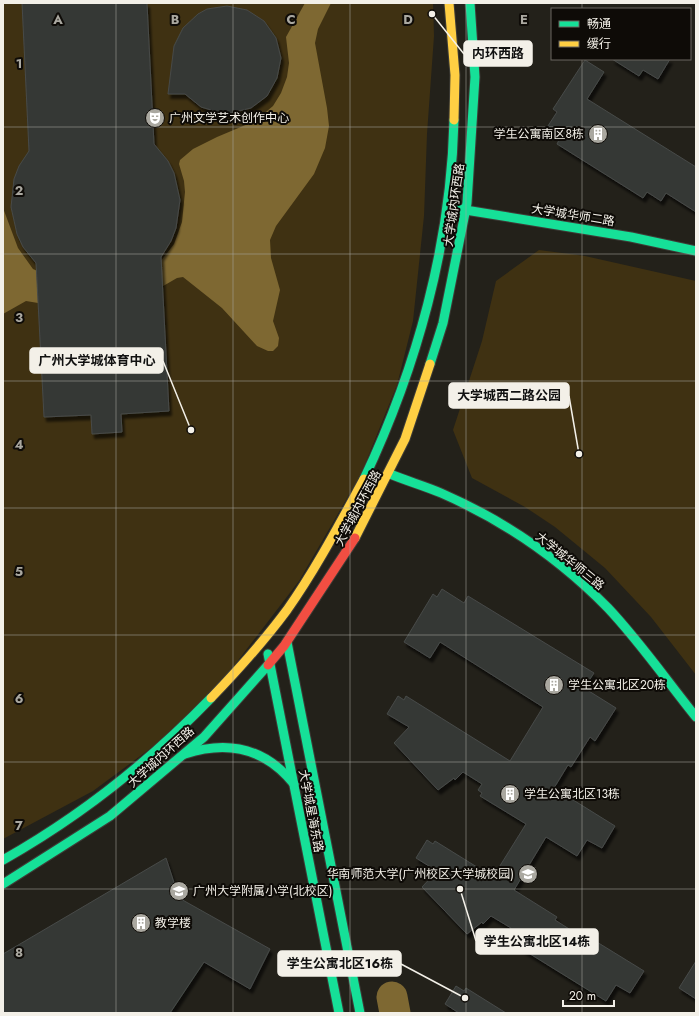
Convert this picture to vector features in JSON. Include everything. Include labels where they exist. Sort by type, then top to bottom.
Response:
[{"type":"main road","name":"大学城内环西路","points":[[3,860],[58,828],[137,768],[196,715],[265,637],[294,599],[335,535],[371,466],[390,421],[421,330],[439,253],[452,162],[454,81],[450,3]]},
{"type":"main road","name":"大学城内环西路","points":[[3,884],[57,852],[106,819],[151,784],[184,755],[210,729],[287,642],[311,611],[353,545],[390,474],[415,415],[441,336],[452,295],[467,210],[472,164],[475,81],[470,3]]},
{"type":"main road","name":"大学城华师二路","points":[[446,207],[631,236],[696,251]]},
{"type":"main road","name":"大学城华师三路","points":[[390,474],[441,493],[483,514],[539,548],[587,588],[608,609],[631,634],[696,717]]},
{"type":"main road","name":"大学城星海东路","points":[[265,637],[339,1013]]},
{"type":"main road","name":"大学城星海东路","points":[[287,642],[360,1013]]},
{"type":"main road","points":[[184,755],[204,748],[219,746],[252,753],[280,766],[294,784]]},
{"type":"shaded area","points":[[3,3],[433,3],[434,36],[427,134],[424,216],[413,321],[397,385],[361,474],[299,581],[197,714],[93,791],[3,839]]},
{"type":"shaded area","points":[[305,3],[331,3],[318,29],[315,43],[329,126],[325,148],[314,174],[276,226],[270,240],[271,258],[280,290],[273,321],[279,338],[278,346],[273,351],[268,351],[257,346],[222,308],[183,277],[177,278],[158,289],[44,304],[26,301],[3,314],[3,208],[18,248],[33,269],[56,279],[160,262],[174,244],[182,222],[185,192],[184,181],[179,164],[180,160],[193,149],[255,121],[273,106],[281,93],[287,77],[289,63],[286,37]]},
{"type":"shaded area","points":[[539,250],[585,256],[696,281],[696,675],[651,617],[605,568],[555,527],[525,507],[472,478],[453,430],[482,341],[496,281]]},
{"type":"building","points":[[22,3],[147,3],[154,144],[168,161],[174,173],[180,200],[176,228],[171,241],[161,257],[169,411],[121,414],[122,432],[92,434],[91,415],[44,417],[36,263],[23,247],[17,234],[11,207],[14,179],[19,166],[29,151]]},
{"type":"building","points":[[227,6],[247,10],[264,21],[276,38],[281,58],[277,78],[267,96],[251,108],[231,113],[221,113],[201,107],[185,94],[168,94],[174,46],[183,28],[198,14],[207,9]]},
{"type":"building","name":"学生公寓南区8栋","points":[[585,60],[604,72],[587,99],[696,167],[696,212],[666,193],[661,201],[647,192],[643,198],[557,144],[560,138],[546,129],[557,112],[553,109]]},
{"type":"building","points":[[614,60],[669,60],[658,79],[643,70],[639,76]]},
{"type":"building","points":[[442,589],[464,603],[468,596],[594,673],[584,688],[616,708],[595,741],[590,737],[571,767],[568,765],[554,788],[615,826],[602,848],[587,840],[577,856],[546,837],[514,890],[557,917],[555,920],[577,934],[579,931],[644,971],[630,993],[616,985],[606,1001],[506,939],[511,928],[491,916],[483,924],[482,922],[467,934],[422,887],[437,871],[416,858],[427,840],[433,844],[435,841],[493,877],[526,824],[480,796],[482,793],[478,790],[482,784],[463,772],[455,780],[454,778],[438,790],[394,743],[409,727],[387,714],[398,696],[404,700],[406,696],[510,761],[543,707],[440,642],[430,658],[404,642],[433,594],[437,597]]},
{"type":"building","name":"教学楼","points":[[166,858],[179,898],[270,949],[250,989],[204,962],[170,1013],[3,1013],[3,954]]},
{"type":"building","points":[[696,961],[696,999],[679,988]]},
{"type":"building","points":[[456,986],[464,991],[466,988],[506,1013],[459,1013],[445,1004]]},
{"type":"waterway","points":[[392,997],[395,1013]]},
{"type":"traffic: fast","points":[[430,364],[443,323],[467,203],[475,77],[470,3]]},
{"type":"traffic: fast","points":[[364,479],[383,437],[400,393],[428,304],[446,213],[454,120]]},
{"type":"traffic: fast","points":[[453,208],[631,237],[696,251]]},
{"type":"traffic: fast","points":[[390,474],[435,490],[464,504],[509,529],[551,558],[590,590],[620,621],[696,717]]},
{"type":"traffic: fast","points":[[287,642],[360,1013]]},
{"type":"traffic: fast","points":[[268,654],[339,1013]]},
{"type":"traffic: fast","points":[[3,884],[110,816],[204,737],[268,665]]},
{"type":"traffic: fast","points":[[3,860],[60,825],[139,766],[211,698]]},
{"type":"traffic: fast","points":[[185,754],[216,748],[245,750],[271,762],[294,784]]},
{"type":"traffic: slow","points":[[449,3],[455,75],[454,120]]},
{"type":"traffic: slow","points":[[355,538],[405,439],[430,364]]},
{"type":"traffic: slow","points":[[211,698],[231,677],[287,610],[318,562],[364,479]]},
{"type":"traffic: jam","points":[[268,665],[284,646],[355,538]]},
{"type":"place","name":"内环西路","points":[[432,14]]},
{"type":"place","name":"广州文学艺术创作中心","points":[[155,118]]},
{"type":"place","name":"学生公寓南区8栋","points":[[598,134]]},
{"type":"place","name":"广州大学城体育中心","points":[[191,430]]},
{"type":"place","name":"大学城西二路公园","points":[[579,454]]},
{"type":"place","name":"学生公寓北区20栋","points":[[554,685]]},
{"type":"place","name":"学生公寓北区13栋","points":[[510,794]]},
{"type":"place","name":"华南师范大学(广州校区大学城校园)","points":[[528,874]]},
{"type":"place","name":"学生公寓北区14栋","points":[[460,889]]},
{"type":"place","name":"广州大学附属小学(北校区)","points":[[179,891]]},
{"type":"place","name":"教学楼","points":[[141,923]]},
{"type":"place","name":"学生公寓北区16栋","points":[[465,998]]}]
